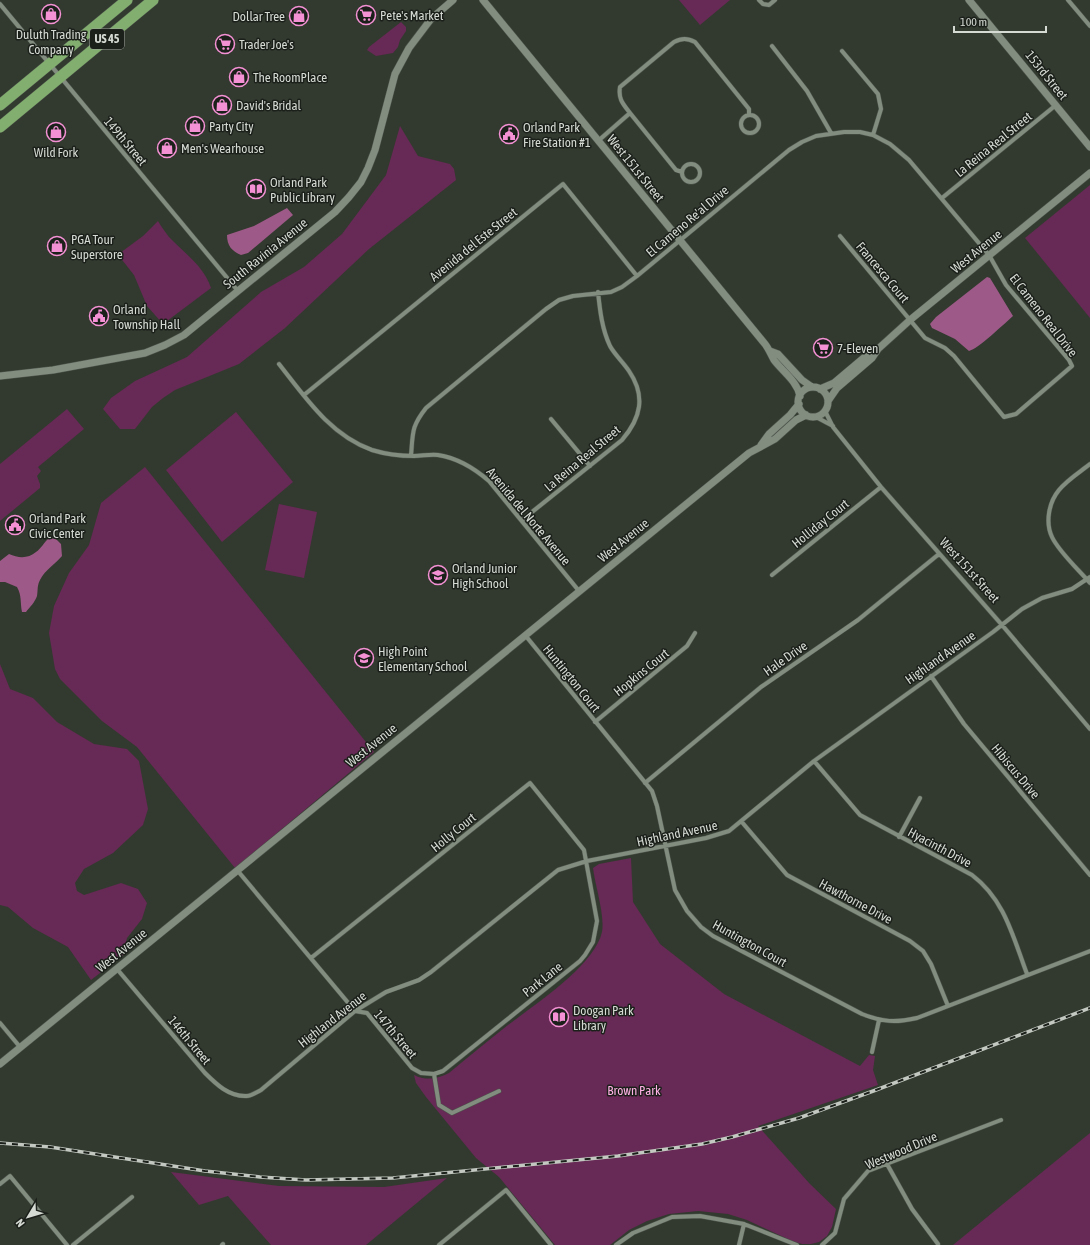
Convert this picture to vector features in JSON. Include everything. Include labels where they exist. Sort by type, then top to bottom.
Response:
[{"type":"highway","name":"US 45","points":[[0,105],[127,0]]},
{"type":"highway","name":"US 45","points":[[0,127],[153,0]]},
{"type":"street","name":"South Ravinia Avenue","points":[[0,376],[53,370],[145,352],[165,345],[184,335],[335,212],[360,182],[368,168],[375,150],[395,74],[409,48],[431,19],[453,0]]},
{"type":"street","name":"West 151st Street","points":[[483,0],[770,351],[773,358],[796,386],[800,396]]},
{"type":"street","points":[[760,0],[763,4],[769,5],[775,0]]},
{"type":"street","name":"153rd Street","points":[[969,0],[1090,147]]},
{"type":"street","points":[[1068,0],[1090,26]]},
{"type":"street","name":"149th Street","points":[[0,4],[238,291]]},
{"type":"street","points":[[682,172],[676,170],[620,100],[620,87],[674,42],[680,38],[687,39],[695,42],[749,109],[749,115]]},
{"type":"street","points":[[772,46],[807,91],[830,133]]},
{"type":"street","points":[[842,51],[878,94],[880,109],[873,135]]},
{"type":"street","name":"La Reina Real Street","points":[[942,198],[1056,105]]},
{"type":"street","points":[[598,141],[630,113]]},
{"type":"street","points":[[749,115],[754,116],[758,123],[755,131],[750,133],[744,131],[741,126],[741,120],[749,115]]},
{"type":"street","name":"El Cameno Re'al Drive","points":[[411,456],[413,430],[418,419],[426,408],[546,309],[559,300],[598,292],[611,292],[622,287],[680,241],[789,150],[816,136],[830,133],[860,132],[873,135],[890,144],[904,156],[942,198],[989,255]]},
{"type":"street","points":[[687,164],[692,164],[698,167],[700,172],[698,178],[690,181],[683,177],[682,172],[687,164]]},
{"type":"street","name":"West Avenue","points":[[820,389],[834,383],[869,354],[878,349],[910,320],[1090,173]]},
{"type":"street","name":"Avenida del Este Street","points":[[304,395],[563,184],[637,276]]},
{"type":"street","name":"Francesca Court","points":[[840,236],[925,338],[945,348],[954,356],[1004,417],[1016,414],[1072,366]]},
{"type":"street","name":"El Cameno Real Drive","points":[[989,255],[1006,285],[1069,360],[1072,366]]},
{"type":"street","name":"La Reina Real Street","points":[[522,520],[622,440],[636,420],[639,408],[639,392],[635,381],[611,348],[605,335],[601,320],[598,292]]},
{"type":"street","name":"West Avenue","points":[[828,402],[837,388],[872,358],[878,349]]},
{"type":"street","name":"West 151st Street","points":[[770,351],[778,354],[802,380],[812,387]]},
{"type":"street","name":"Avenida del Norte Avenue","points":[[279,364],[319,414],[353,442],[373,450],[392,455],[438,455],[462,462],[476,470],[489,481],[579,591]]},
{"type":"street","points":[[812,387],[820,389],[824,392],[828,402],[825,411],[816,417],[806,415],[800,408],[800,396],[805,390],[812,387]]},
{"type":"street","name":"West Avenue","points":[[760,447],[769,434],[790,415],[799,404]]},
{"type":"street","name":"West 151st Street","points":[[825,411],[834,427],[881,487],[1002,624],[1090,729]]},
{"type":"street","name":"West Avenue","points":[[0,1064],[749,452],[774,439],[796,420],[806,415]]},
{"type":"street","name":"West 151st Street","points":[[816,417],[834,427]]},
{"type":"street","points":[[551,419],[590,466]]},
{"type":"street","points":[[1089,580],[1059,547],[1052,537],[1049,512],[1052,499],[1060,488],[1090,464]]},
{"type":"street","name":"Holliday Court","points":[[772,575],[881,487]]},
{"type":"street","name":"Hale Drive","points":[[645,783],[760,688],[858,620],[939,554]]},
{"type":"street","name":"Highland Avenue","points":[[261,1090],[355,1011],[386,992],[419,980],[431,972],[558,870],[587,861],[666,846],[718,835],[729,831],[814,760],[1031,603],[1056,593],[1072,589],[1089,580]]},
{"type":"street","name":"Hopkins Court","points":[[595,722],[687,646],[695,633]]},
{"type":"street","name":"Huntington Court","points":[[525,635],[645,783],[655,798],[675,890],[687,911],[701,928],[713,936],[855,1010],[879,1020],[901,1021],[917,1018],[1027,974],[1090,951]]},
{"type":"street","name":"Hibiscus Drive","points":[[931,676],[964,724],[1090,875]]},
{"type":"street","name":"Hyacinth Drive","points":[[814,760],[860,816],[972,875],[989,890],[1000,905],[1005,916],[1027,974]]},
{"type":"street","name":"Holly Court","points":[[311,958],[530,783],[584,850],[587,861]]},
{"type":"street","points":[[899,837],[920,798]]},
{"type":"street","name":"Hawthorne Drive","points":[[742,821],[787,875],[910,941],[923,951],[931,964],[948,1006]]},
{"type":"street","name":"Park Lane","points":[[434,1074],[442,1071],[478,1044],[585,955],[593,942],[597,921],[587,861]]},
{"type":"street","name":"147th Street","points":[[237,870],[355,1011],[366,1013],[412,1068],[421,1074],[434,1074]]},
{"type":"street","name":"146th Street","points":[[117,969],[205,1073],[219,1087],[234,1095],[248,1097],[261,1090]]},
{"type":"street","points":[[872,1052],[879,1020]]},
{"type":"street","points":[[0,1023],[20,1047]]},
{"type":"street","points":[[434,1074],[439,1104],[452,1113],[499,1091]]},
{"type":"street","name":"Westwood Drive","points":[[822,1245],[835,1233],[844,1199],[868,1172],[1001,1120]]},
{"type":"street","points":[[887,1164],[912,1209],[938,1244]]},
{"type":"street","points":[[0,1184],[10,1176],[67,1245]]},
{"type":"street","points":[[439,1245],[506,1190],[551,1245]]},
{"type":"street","points":[[73,1245],[132,1197]]},
{"type":"street","points":[[616,1245],[633,1232],[672,1217],[700,1216],[744,1224],[797,1245]]},
{"type":"street","points":[[739,1245],[744,1224]]},
{"type":"green space","points":[[679,0],[730,0],[700,25]]},
{"type":"green space","points":[[401,22],[406,27],[406,31],[400,40],[398,47],[393,53],[376,56],[367,50],[369,47]]},
{"type":"green space","points":[[400,126],[418,156],[450,164],[454,169],[456,180],[369,249],[285,328],[239,364],[175,390],[152,407],[135,429],[120,429],[103,409],[111,398],[135,381],[187,357],[261,292],[304,267],[342,234],[386,175]]},
{"type":"green space","points":[[1090,185],[1090,318],[1025,238]]},
{"type":"green space","points":[[158,221],[169,237],[199,266],[211,288],[163,324],[147,306],[134,275],[119,256],[120,253],[143,236]]},
{"type":"green space","points":[[67,409],[84,429],[38,467],[41,471],[37,476],[40,488],[0,521],[0,464]]},
{"type":"green space","points":[[236,412],[293,482],[222,542],[166,470]]},
{"type":"green space","points":[[145,467],[374,752],[235,868],[137,747],[102,721],[60,679],[55,669],[49,633],[54,606],[69,573],[89,545],[101,503]]},
{"type":"green space","points":[[279,504],[317,512],[304,578],[265,570]]},
{"type":"green space","points":[[0,664],[10,689],[33,698],[57,722],[94,744],[127,749],[139,761],[148,809],[143,825],[113,853],[84,869],[75,883],[77,891],[84,895],[121,883],[138,889],[147,903],[142,919],[127,938],[123,955],[91,980],[68,947],[33,928],[8,907],[0,905]]},
{"type":"green space","name":"Brown Park","points":[[631,858],[633,902],[660,944],[724,994],[860,1066],[869,1055],[875,1056],[873,1070],[878,1085],[758,1126],[810,1184],[836,1209],[832,1227],[827,1236],[819,1242],[802,1244],[792,1241],[747,1220],[728,1214],[698,1211],[669,1214],[647,1221],[629,1230],[610,1245],[555,1245],[499,1177],[476,1158],[416,1083],[414,1075],[427,1079],[441,1077],[449,1073],[575,972],[597,945],[602,932],[603,925],[601,909],[593,868],[599,864]]},
{"type":"green space","points":[[1090,1133],[1090,1245],[953,1245]]},
{"type":"green space","points":[[171,1172],[279,1186],[384,1187],[447,1178],[366,1245],[271,1245],[228,1196],[199,1205]]},
{"type":"shaded area","points":[[287,208],[293,215],[248,253],[241,255],[231,248],[227,235],[254,226]]},
{"type":"shaded area","points":[[987,277],[990,278],[1013,316],[985,341],[969,351],[955,339],[932,328],[930,324],[936,317]]},
{"type":"shaded area","points":[[49,538],[56,539],[61,544],[62,556],[42,576],[38,584],[37,596],[35,600],[26,612],[22,612],[19,590],[17,587],[5,582],[0,582],[0,561],[9,554],[19,557],[30,556],[38,551]]},
{"type":"railway","points":[[0,1143],[50,1147],[205,1171],[306,1180],[393,1178],[618,1156],[702,1144],[799,1118],[1090,1008]]},
{"type":"place","name":"Duluth Trading Company","points":[[51,14]]},
{"type":"place","name":"Pete's Market","points":[[366,15]]},
{"type":"place","name":"Dollar Tree","points":[[299,16]]},
{"type":"place","name":"Trader Joe's","points":[[225,44]]},
{"type":"place","name":"The RoomPlace","points":[[239,77]]},
{"type":"place","name":"David's Bridal","points":[[222,105]]},
{"type":"place","name":"Party City","points":[[195,126]]},
{"type":"place","name":"Wild Fork","points":[[56,132]]},
{"type":"place","name":"Orland Park Fire Station #1","points":[[509,134]]},
{"type":"place","name":"Men's Wearhouse","points":[[167,148]]},
{"type":"place","name":"Orland Park Public Library","points":[[256,189]]},
{"type":"place","name":"PGA Tour Superstore","points":[[57,246]]},
{"type":"place","name":"Orland Township Hall","points":[[99,316]]},
{"type":"place","name":"7-Eleven","points":[[823,348]]},
{"type":"place","name":"Orland Park Civic Center","points":[[15,525]]},
{"type":"place","name":"Orland Junior High School","points":[[438,575]]},
{"type":"place","name":"High Point Elementary School","points":[[364,658]]},
{"type":"place","name":"Doogan Park Library","points":[[559,1017]]}]
